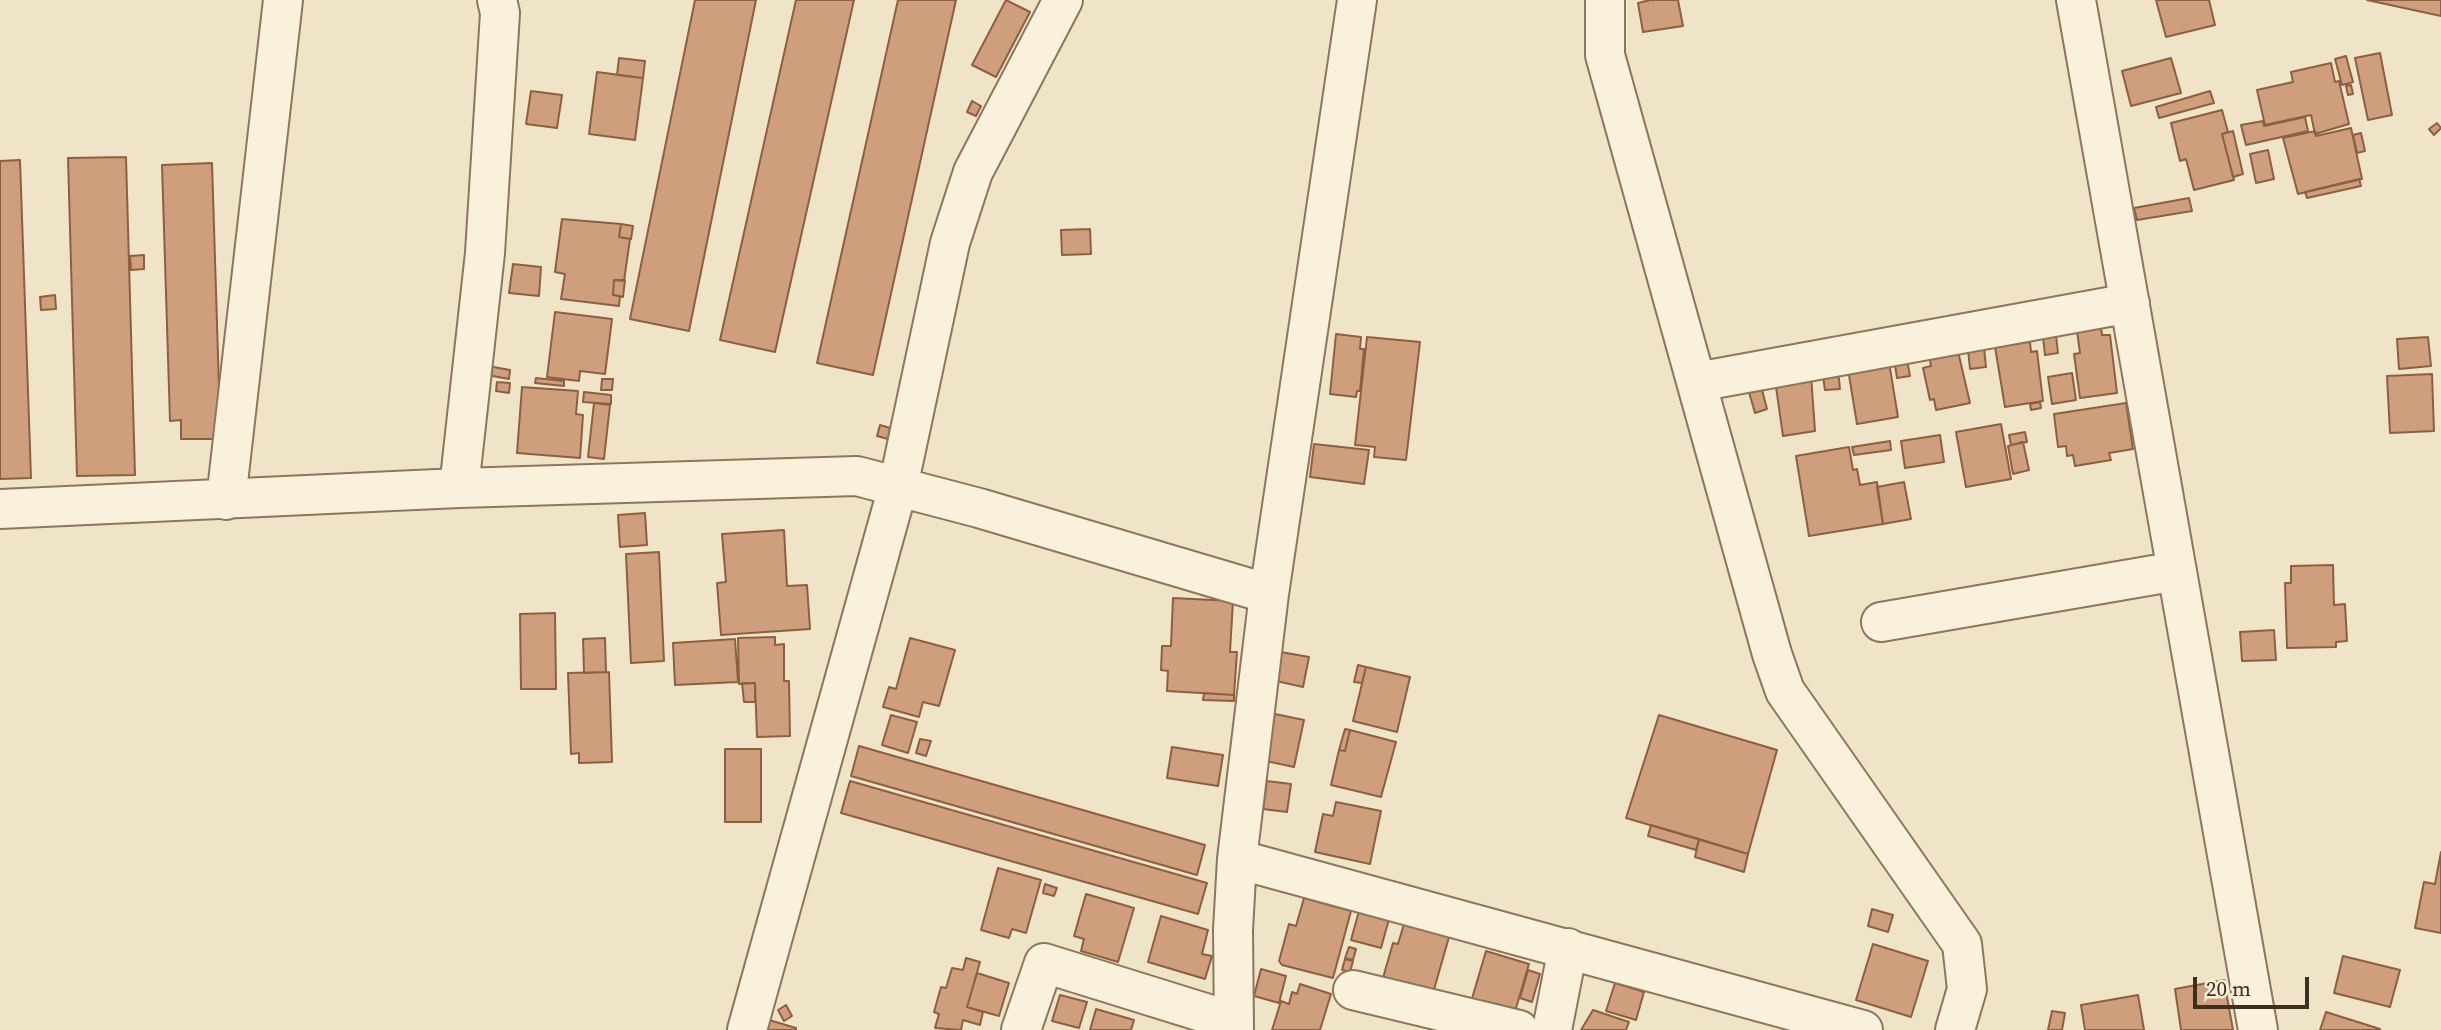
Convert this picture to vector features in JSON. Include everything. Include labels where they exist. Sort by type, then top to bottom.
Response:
[{"type":"street","points":[[226,500],[282,0]]},
{"type":"street","points":[[459,488],[485,253],[500,13],[497,0]]},
{"type":"street","points":[[747,1030],[898,487],[950,243],[973,172],[1063,0]]},
{"type":"street","points":[[1021,1030],[1044,963],[1234,1026],[1233,930],[1237,859],[1269,594],[1357,0]]},
{"type":"street","points":[[1605,0],[1605,55],[1772,654],[1786,691],[1962,944],[1967,989],[1955,1030]]},
{"type":"street","points":[[2076,0],[2258,1030]]},
{"type":"street","points":[[1697,382],[2130,303]]},
{"type":"street","points":[[0,509],[459,488],[857,476],[979,508],[1269,594]]},
{"type":"street","points":[[1881,622],[2177,571]]},
{"type":"street","points":[[1237,859],[1863,1030]]},
{"type":"street","points":[[1552,1030],[1569,948]]},
{"type":"street","points":[[1353,990],[1519,1030]]},
{"type":"building","points":[[695,0],[756,0],[689,331],[630,319]]},
{"type":"building","points":[[796,0],[854,0],[775,352],[720,340]]},
{"type":"building","points":[[898,0],[956,0],[873,375],[817,363]]},
{"type":"building","points":[[1006,0],[1030,12],[996,77],[972,65]]},
{"type":"building","points":[[1678,0],[1683,26],[1643,32],[1638,3]]},
{"type":"building","points":[[2156,0],[2209,0],[2215,25],[2166,37]]},
{"type":"building","points":[[2367,0],[2441,0],[2441,16]]},
{"type":"building","points":[[2380,53],[2392,115],[2368,120],[2355,58]]},
{"type":"building","points":[[2346,56],[2353,82],[2342,85],[2335,59]]},
{"type":"building","points":[[619,58],[645,61],[643,78],[617,75]]},
{"type":"building","points":[[2171,58],[2181,93],[2131,106],[2122,71]]},
{"type":"building","points":[[2331,63],[2335,82],[2339,81],[2349,124],[2315,134],[2311,115],[2265,125],[2257,90],[2293,82],[2291,72]]},
{"type":"building","points":[[597,72],[643,78],[635,140],[589,134]]},
{"type":"building","points":[[2351,85],[2353,94],[2348,95],[2346,86]]},
{"type":"building","points":[[531,91],[562,95],[557,128],[526,124]]},
{"type":"building","points":[[2210,91],[2214,103],[2159,118],[2156,107]]},
{"type":"building","points":[[972,101],[981,106],[976,116],[967,112]]},
{"type":"building","points":[[2222,110],[2228,132],[2222,134],[2234,180],[2194,190],[2186,159],[2180,161],[2171,123]]},
{"type":"building","points":[[2305,117],[2308,131],[2246,145],[2241,125],[2263,121],[2264,126]]},
{"type":"building","points":[[2437,123],[2441,128],[2434,135],[2429,129]]},
{"type":"building","points":[[2351,128],[2362,179],[2298,194],[2283,138],[2315,131],[2316,136]]},
{"type":"building","points":[[2233,131],[2243,174],[2233,177],[2222,134]]},
{"type":"building","points":[[2361,133],[2365,151],[2357,153],[2353,135]]},
{"type":"building","points":[[2268,150],[2274,179],[2256,183],[2250,154]]},
{"type":"building","points":[[126,157],[135,475],[77,476],[68,158]]},
{"type":"building","points":[[20,160],[31,478],[0,479],[0,161]]},
{"type":"building","points":[[212,163],[220,420],[217,439],[181,439],[181,420],[170,421],[162,165]]},
{"type":"building","points":[[2359,179],[2361,186],[2307,198],[2305,192]]},
{"type":"building","points":[[2189,198],[2192,211],[2137,220],[2134,208]]},
{"type":"building","points":[[562,219],[621,224],[619,237],[630,239],[624,281],[614,280],[613,295],[620,296],[619,306],[561,299],[565,274],[555,272]]},
{"type":"building","points":[[621,224],[633,226],[631,239],[619,237]]},
{"type":"building","points":[[1090,229],[1091,254],[1062,255],[1061,230]]},
{"type":"building","points":[[144,255],[144,269],[131,270],[130,256]]},
{"type":"building","points":[[513,264],[541,267],[539,296],[509,293]]},
{"type":"building","points":[[614,280],[625,280],[623,297],[613,295]]},
{"type":"building","points":[[55,295],[56,309],[41,310],[40,297]]},
{"type":"building","points":[[555,312],[612,319],[605,374],[580,371],[579,381],[547,377]]},
{"type":"building","points":[[2055,326],[2058,353],[2045,355],[2042,328]]},
{"type":"building","points":[[2101,328],[2102,335],[2110,335],[2117,393],[2080,398],[2074,354],[2080,353],[2077,331]]},
{"type":"building","points":[[1336,334],[1361,337],[1360,349],[1364,349],[1360,391],[1357,391],[1356,397],[1330,394]]},
{"type":"building","points":[[1367,337],[1420,342],[1406,460],[1374,457],[1375,447],[1355,445]]},
{"type":"building","points":[[2428,337],[2431,366],[2399,369],[2397,339]]},
{"type":"building","points":[[1983,338],[1986,367],[1970,369],[1967,340]]},
{"type":"building","points":[[2030,342],[2031,352],[2037,351],[2043,401],[2005,407],[1995,347]]},
{"type":"building","points":[[1957,347],[1970,403],[1936,410],[1934,399],[1930,400],[1923,368],[1931,366],[1929,353]]},
{"type":"building","points":[[1905,349],[1910,376],[1897,378],[1893,352]]},
{"type":"building","points":[[1888,356],[1898,417],[1857,424],[1847,363]]},
{"type":"building","points":[[1837,360],[1840,389],[1825,390],[1821,362]]},
{"type":"building","points":[[488,366],[510,370],[509,379],[487,375]]},
{"type":"building","points":[[2072,373],[2076,400],[2052,404],[2048,377]]},
{"type":"building","points":[[2432,374],[2434,431],[2390,433],[2387,376]]},
{"type":"building","points":[[1811,375],[1815,431],[1783,436],[1775,380]]},
{"type":"building","points":[[536,378],[564,381],[564,386],[535,383]]},
{"type":"building","points":[[602,379],[613,379],[612,390],[601,390]]},
{"type":"building","points":[[497,382],[510,383],[509,393],[496,391]]},
{"type":"building","points":[[1760,382],[1767,409],[1755,413],[1747,385]]},
{"type":"building","points":[[522,387],[578,391],[576,414],[583,415],[580,458],[517,453]]},
{"type":"building","points":[[584,392],[611,395],[611,404],[583,402]]},
{"type":"building","points":[[2040,402],[2041,408],[2031,410],[2030,404]]},
{"type":"building","points":[[594,403],[610,405],[604,459],[588,457]]},
{"type":"building","points":[[2126,403],[2133,449],[2109,453],[2111,460],[2075,466],[2073,455],[2067,456],[2066,446],[2058,447],[2054,414]]},
{"type":"building","points":[[2001,424],[2011,479],[1966,487],[1956,432]]},
{"type":"building","points":[[880,425],[890,428],[888,439],[877,436]]},
{"type":"building","points":[[2025,432],[2027,442],[2011,445],[2009,435]]},
{"type":"building","points":[[1940,435],[1944,462],[1905,468],[1901,441]]},
{"type":"building","points":[[1890,441],[1891,450],[1854,455],[1852,447]]},
{"type":"building","points":[[2023,442],[2029,470],[2013,474],[2008,446]]},
{"type":"building","points":[[1314,444],[1369,450],[1364,484],[1310,477]]},
{"type":"building","points":[[1849,447],[1853,470],[1857,469],[1860,485],[1877,482],[1883,524],[1809,536],[1796,456]]},
{"type":"building","points":[[1904,482],[1911,519],[1883,524],[1877,487]]},
{"type":"building","points":[[645,513],[647,545],[620,547],[618,515]]},
{"type":"building","points":[[784,530],[787,586],[807,585],[810,629],[721,635],[717,583],[726,582],[722,534]]},
{"type":"building","points":[[659,552],[664,661],[631,663],[626,554]]},
{"type":"building","points":[[2333,565],[2334,605],[2345,604],[2347,641],[2336,642],[2336,647],[2287,648],[2285,583],[2291,583],[2291,566]]},
{"type":"building","points":[[1173,598],[1233,601],[1230,652],[1237,652],[1234,695],[1167,691],[1168,671],[1161,670],[1162,646],[1171,646]]},
{"type":"building","points":[[555,613],[556,689],[521,689],[520,614]]},
{"type":"building","points":[[2274,630],[2276,660],[2242,661],[2240,632]]},
{"type":"building","points":[[775,637],[775,645],[784,644],[784,681],[789,681],[790,736],[757,737],[755,683],[739,684],[738,638]]},
{"type":"building","points":[[605,638],[606,672],[584,673],[583,639]]},
{"type":"building","points":[[910,638],[955,650],[939,706],[923,702],[919,717],[883,707],[889,687],[896,689]]},
{"type":"building","points":[[735,639],[738,682],[675,685],[673,643]]},
{"type":"building","points":[[1281,652],[1309,657],[1303,687],[1276,681]]},
{"type":"building","points":[[1358,665],[1366,667],[1362,683],[1354,682]]},
{"type":"building","points":[[1366,667],[1410,677],[1397,732],[1353,721]]},
{"type":"building","points":[[609,672],[612,762],[579,763],[579,753],[571,754],[568,673]]},
{"type":"building","points":[[742,683],[755,683],[755,702],[744,702]]},
{"type":"building","points":[[1204,693],[1234,695],[1234,701],[1203,700]]},
{"type":"building","points":[[1275,714],[1304,720],[1294,767],[1266,761]]},
{"type":"building","points":[[891,715],[917,722],[908,753],[882,745]]},
{"type":"building","points":[[1659,715],[1777,750],[1748,854],[1626,818]]},
{"type":"building","points":[[1345,729],[1350,730],[1345,751],[1339,750]]},
{"type":"building","points":[[1350,730],[1396,742],[1381,797],[1331,785],[1339,750],[1345,751]]},
{"type":"building","points":[[920,739],[931,741],[926,756],[916,753]]},
{"type":"building","points":[[859,746],[1205,845],[1197,875],[851,776]]},
{"type":"building","points":[[1172,747],[1223,755],[1218,786],[1167,778]]},
{"type":"building","points":[[725,749],[761,749],[761,822],[725,822]]},
{"type":"building","points":[[850,781],[1207,883],[1198,914],[841,813]]},
{"type":"building","points":[[1267,781],[1291,784],[1287,812],[1263,809]]},
{"type":"building","points":[[1336,802],[1381,811],[1370,864],[1315,852],[1323,814],[1333,816]]},
{"type":"building","points":[[1651,825],[1699,839],[1696,850],[1648,836]]},
{"type":"building","points":[[1699,839],[1748,854],[1744,872],[1695,857]]},
{"type":"building","points":[[2441,852],[2441,933],[2415,928],[2424,882],[2435,884]]},
{"type":"building","points":[[998,868],[1041,880],[1026,933],[1012,929],[1009,938],[981,930]]},
{"type":"building","points":[[1045,884],[1057,888],[1054,896],[1043,893]]},
{"type":"building","points":[[1086,894],[1134,908],[1118,962],[1081,951],[1084,939],[1074,936]]},
{"type":"building","points":[[1304,898],[1351,911],[1333,978],[1282,965],[1279,961],[1289,924],[1296,926]]},
{"type":"building","points":[[1872,909],[1893,915],[1888,932],[1868,926]]},
{"type":"building","points":[[1359,911],[1389,919],[1381,948],[1351,940]]},
{"type":"building","points":[[1161,916],[1208,930],[1202,954],[1212,956],[1205,979],[1148,962]]},
{"type":"building","points":[[1404,924],[1449,937],[1433,993],[1383,978],[1393,943],[1398,944]]},
{"type":"building","points":[[1873,944],[1928,961],[1911,1017],[1856,1000]]},
{"type":"building","points":[[1349,947],[1356,949],[1353,960],[1345,958]]},
{"type":"building","points":[[1486,951],[1529,964],[1514,1015],[1471,1002]]},
{"type":"building","points":[[2343,956],[2400,970],[2390,1007],[2334,993]]},
{"type":"building","points":[[966,958],[980,962],[967,1007],[983,1012],[980,1025],[963,1020],[961,1030],[935,1028],[939,1014],[934,1012],[941,987],[946,988],[952,968],[963,970]]},
{"type":"building","points":[[1345,959],[1353,961],[1350,972],[1342,970]]},
{"type":"building","points":[[1261,969],[1286,976],[1279,1003],[1254,996]]},
{"type":"building","points":[[1528,970],[1540,974],[1532,1002],[1520,998]]},
{"type":"building","points":[[977,973],[1009,983],[999,1016],[967,1007]]},
{"type":"building","points":[[2224,980],[2233,1030],[2181,1030],[2175,989]]},
{"type":"building","points":[[1615,983],[1644,992],[1636,1020],[1606,1011]]},
{"type":"building","points":[[1300,984],[1331,994],[1320,1030],[1272,1030],[1281,1001],[1289,1004],[1292,992],[1297,994]]},
{"type":"building","points":[[1060,995],[1087,1002],[1079,1028],[1052,1021]]},
{"type":"building","points":[[2138,995],[2144,1030],[2085,1030],[2081,1005]]},
{"type":"building","points":[[786,1005],[792,1016],[784,1021],[778,1010]]},
{"type":"building","points":[[1096,1009],[1134,1020],[1131,1030],[1090,1030]]},
{"type":"building","points":[[1593,1010],[1629,1022],[1626,1030],[1581,1030]]},
{"type":"building","points":[[2052,1011],[2065,1013],[2062,1030],[2048,1030]]},
{"type":"building","points":[[2326,1012],[2380,1029],[2380,1030],[2320,1030]]},
{"type":"building","points":[[769,1020],[796,1028],[796,1030],[766,1030]]}]
